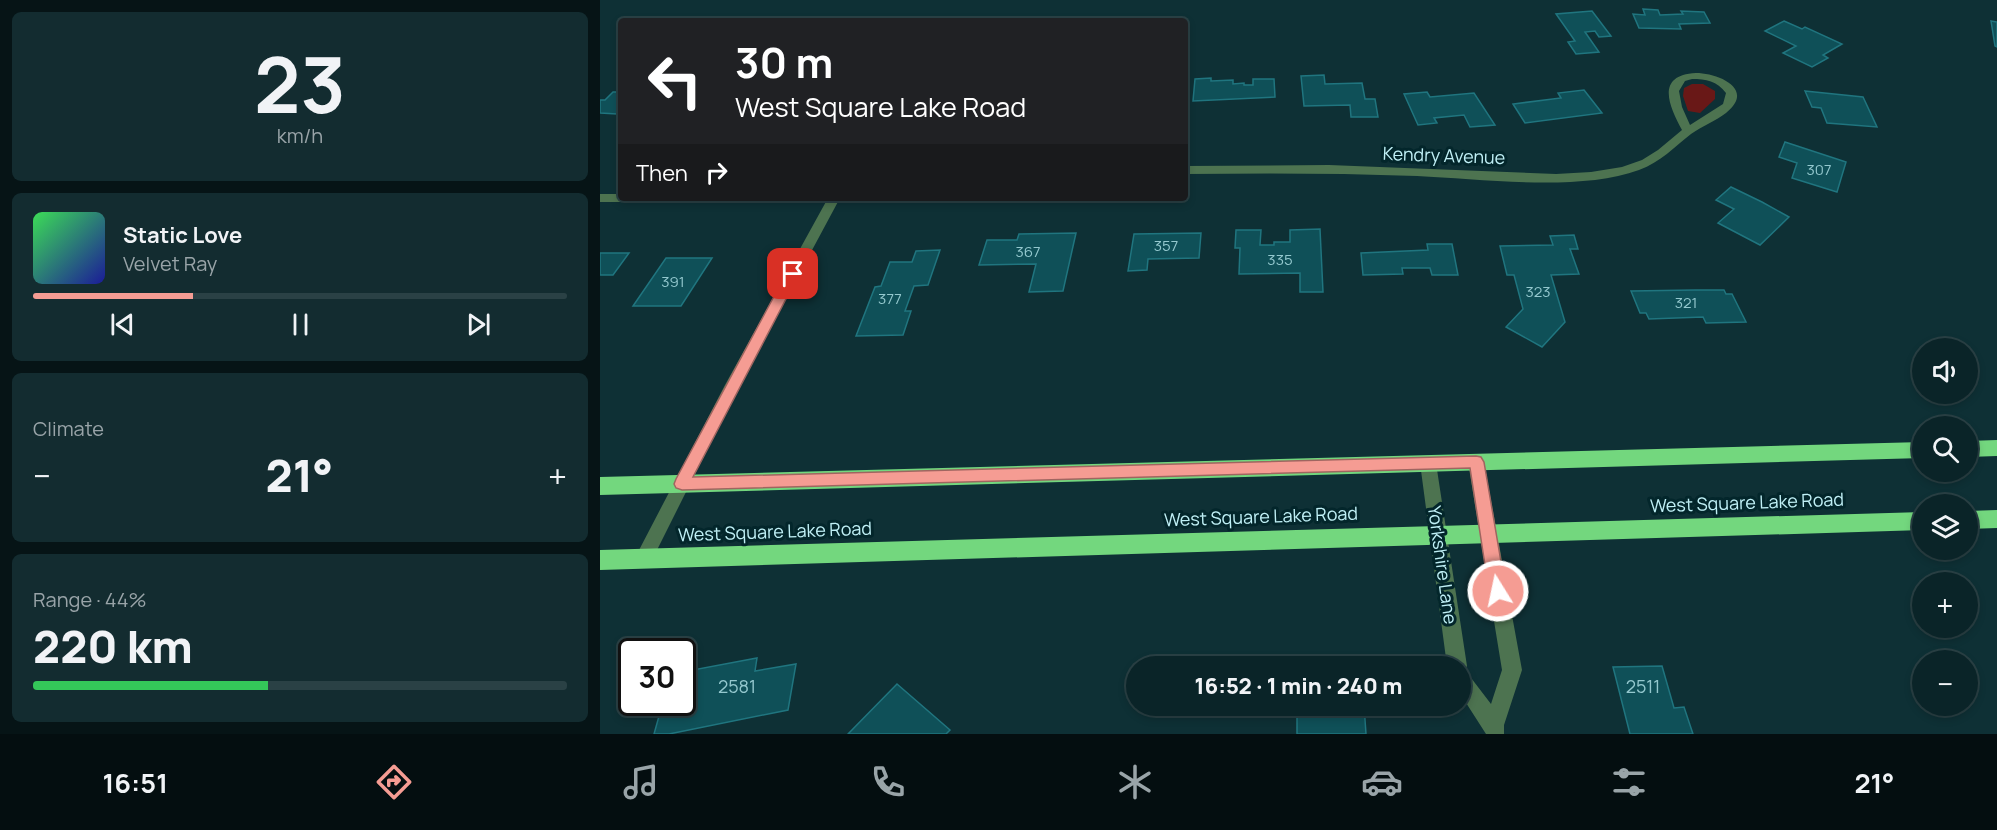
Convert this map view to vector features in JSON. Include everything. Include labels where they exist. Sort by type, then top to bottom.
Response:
[{"type":"highway","points":[[1978,449],[1997,448]]},
{"type":"highway","points":[[600,486],[1912,450]]},
{"type":"highway","points":[[1978,520],[1997,519]]},
{"type":"highway","name":"West Square Lake Road","points":[[600,560],[1912,521]]},
{"type":"street","name":"Kendry Avenue","points":[[1188,170],[1291,169],[1556,178],[1599,176],[1624,171],[1648,162],[1670,149],[1688,131],[1717,116],[1729,104],[1732,95],[1726,85],[1714,78],[1701,76],[1684,77],[1676,82],[1673,87],[1674,100],[1688,131]]},
{"type":"street","points":[[600,198],[618,198]]},
{"type":"street","points":[[644,558],[730,389],[832,201]]},
{"type":"street","points":[[1476,462],[1512,670],[1495,729]]},
{"type":"street","name":"Yorkshire Lane","points":[[1428,463],[1455,656]]},
{"type":"street","points":[[1471,693],[1495,729]]},
{"type":"shaded area","points":[[1692,84],[1703,84],[1715,91],[1715,99],[1700,113],[1688,111],[1683,96],[1684,88]]},
{"type":"building","points":[[1643,9],[1658,10],[1660,15],[1683,14],[1681,11],[1704,12],[1710,23],[1679,24],[1681,29],[1639,28],[1633,14],[1645,15]]},
{"type":"building","points":[[1592,11],[1611,36],[1599,37],[1595,31],[1585,32],[1599,52],[1576,54],[1568,42],[1575,41],[1556,14]]},
{"type":"building","points":[[1784,21],[1802,29],[1805,27],[1842,44],[1823,55],[1828,58],[1812,67],[1783,53],[1796,46],[1765,31]]},
{"type":"building","points":[[1991,21],[1997,22],[1997,47],[1995,46]]},
{"type":"building","points":[[1324,75],[1325,84],[1362,83],[1365,99],[1375,99],[1378,117],[1351,117],[1350,105],[1304,106],[1301,76]]},
{"type":"building","points":[[1211,78],[1211,81],[1233,80],[1233,84],[1244,83],[1244,85],[1253,85],[1253,79],[1274,79],[1275,97],[1193,101],[1195,79]]},
{"type":"building","points":[[1584,90],[1602,113],[1525,123],[1513,104],[1561,98],[1558,93]]},
{"type":"building","points":[[1805,91],[1863,97],[1877,127],[1827,123],[1821,108],[1812,107]]},
{"type":"building","points":[[613,92],[618,92],[617,114],[600,113],[600,100],[605,100]]},
{"type":"building","points":[[1427,92],[1430,97],[1474,93],[1495,125],[1470,127],[1464,115],[1434,118],[1437,123],[1418,125],[1404,94]]},
{"type":"building","points":[[1785,142],[1846,162],[1837,192],[1792,178],[1797,163],[1779,157]]},
{"type":"building","points":[[1731,187],[1789,217],[1760,245],[1718,223],[1734,209],[1716,200]]},
{"type":"building","points":[[1320,229],[1323,292],[1300,292],[1300,273],[1239,274],[1240,248],[1235,248],[1236,230],[1261,230],[1260,245],[1274,245],[1274,242],[1290,242],[1290,230]]},
{"type":"building","points":[[1076,233],[1063,291],[1029,292],[1036,264],[979,265],[987,240],[1017,240],[1019,234]]},
{"type":"building","points":[[1201,233],[1199,258],[1148,259],[1147,270],[1128,271],[1134,234]]},
{"type":"building","points":[[1574,235],[1578,249],[1570,249],[1579,274],[1551,275],[1565,322],[1542,347],[1506,327],[1523,309],[1514,275],[1507,275],[1500,246],[1553,245],[1550,236]]},
{"type":"building","points":[[1427,244],[1452,244],[1458,275],[1432,275],[1430,268],[1402,268],[1403,274],[1363,275],[1361,253],[1428,250]]},
{"type":"building","points":[[940,250],[928,285],[914,286],[905,311],[911,311],[903,335],[856,336],[875,287],[881,286],[890,262],[912,262],[916,251]]},
{"type":"building","points":[[600,253],[629,253],[613,275],[600,275]]},
{"type":"building","points":[[666,258],[712,258],[681,306],[633,306]]},
{"type":"building","points":[[1724,290],[1726,294],[1732,294],[1746,322],[1706,323],[1703,317],[1649,319],[1646,313],[1640,313],[1631,291]]},
{"type":"building","points":[[757,658],[755,671],[796,664],[788,710],[669,734],[654,734],[659,716],[696,716],[696,669]]},
{"type":"building","points":[[1662,666],[1674,708],[1684,707],[1693,734],[1630,734],[1613,667]]},
{"type":"building","points":[[897,684],[950,730],[946,734],[848,734]]},
{"type":"building","points":[[1297,716],[1365,716],[1366,734],[1297,734]]},
{"type":"route","points":[[793,274],[730,389],[682,484],[1476,462],[1498,591]]}]
